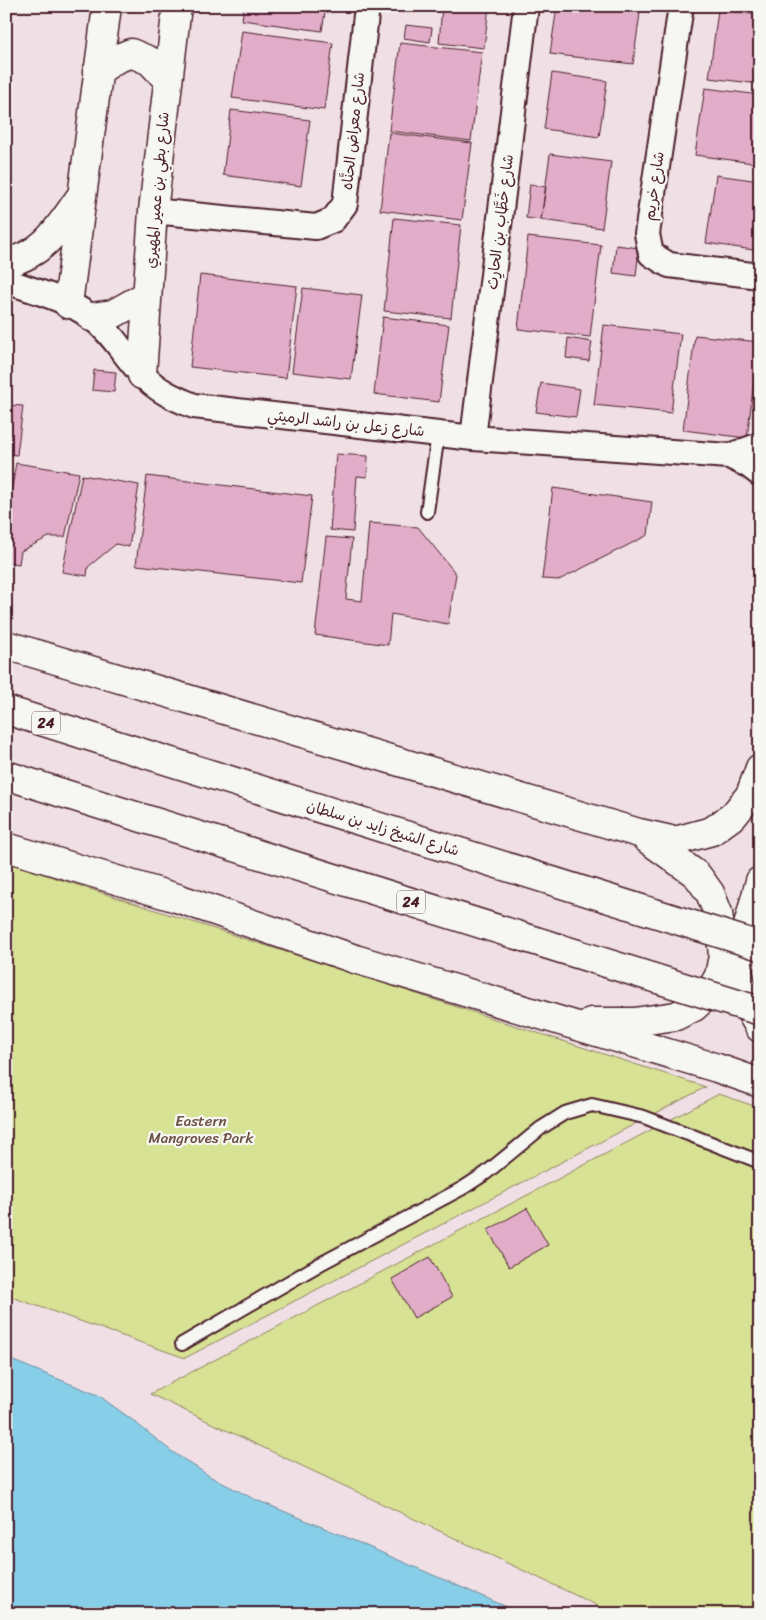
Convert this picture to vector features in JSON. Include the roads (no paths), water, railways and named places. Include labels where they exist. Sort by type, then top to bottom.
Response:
[{"type":"main road","points":[[68,304],[107,6]]},
{"type":"main road","name":"شارع بطي بن عمير المهيري","points":[[142,375],[153,211],[177,6]]},
{"type":"main road","points":[[97,72],[116,59],[132,53],[150,61],[168,80]]},
{"type":"main road","points":[[6,263],[18,260],[41,248],[58,229],[82,196]]},
{"type":"main road","points":[[91,317],[113,314],[148,295]]},
{"type":"main road","points":[[6,645],[639,834],[674,841],[712,831],[734,815],[750,795],[760,768]]},
{"type":"main road","name":"شارع الشيخ زايد بن سلطان","points":[[6,710],[760,946]]},
{"type":"main road","name":"24","points":[[6,776],[760,1011]]},
{"type":"main road","points":[[565,1023],[634,1022],[676,1016],[699,1003],[709,993],[719,976],[723,956],[721,936],[718,913],[710,893],[697,875],[639,834]]},
{"type":"main road","points":[[6,846],[177,898],[355,959],[717,1068],[760,1083]]},
{"type":"main road","points":[[760,880],[738,970],[742,991],[749,1009],[760,1028]]},
{"type":"street","name":"شارع معراض الحنَّاه","points":[[153,211],[316,228],[333,220],[345,204],[367,6]]},
{"type":"street","name":"شارع خَطَّاب بن الحارِث","points":[[473,438],[526,6]]},
{"type":"street","name":"شارع خريم","points":[[681,6],[647,234],[651,254],[669,265],[760,276]]},
{"type":"street","name":"شارع زعل بن راشد الرميثي","points":[[6,281],[68,304],[91,317],[114,339],[142,375],[166,395],[194,406],[473,438],[729,456],[760,445]]},
{"type":"street","name":"شارع زعل بن راشد الرميثي","points":[[729,456],[748,465],[760,474]]},
{"type":"lane","points":[[427,512],[438,434]]},
{"type":"lane","points":[[182,1344],[320,1264],[463,1188],[486,1173],[541,1128],[565,1113],[592,1105],[644,1116],[760,1162]]},
{"type":"water","points":[[6,1358],[98,1395],[171,1451],[211,1477],[254,1499],[523,1614],[6,1614]]},
{"type":"park label","name":"Eastern Mangroves Park","points":[[201,1130]]}]
